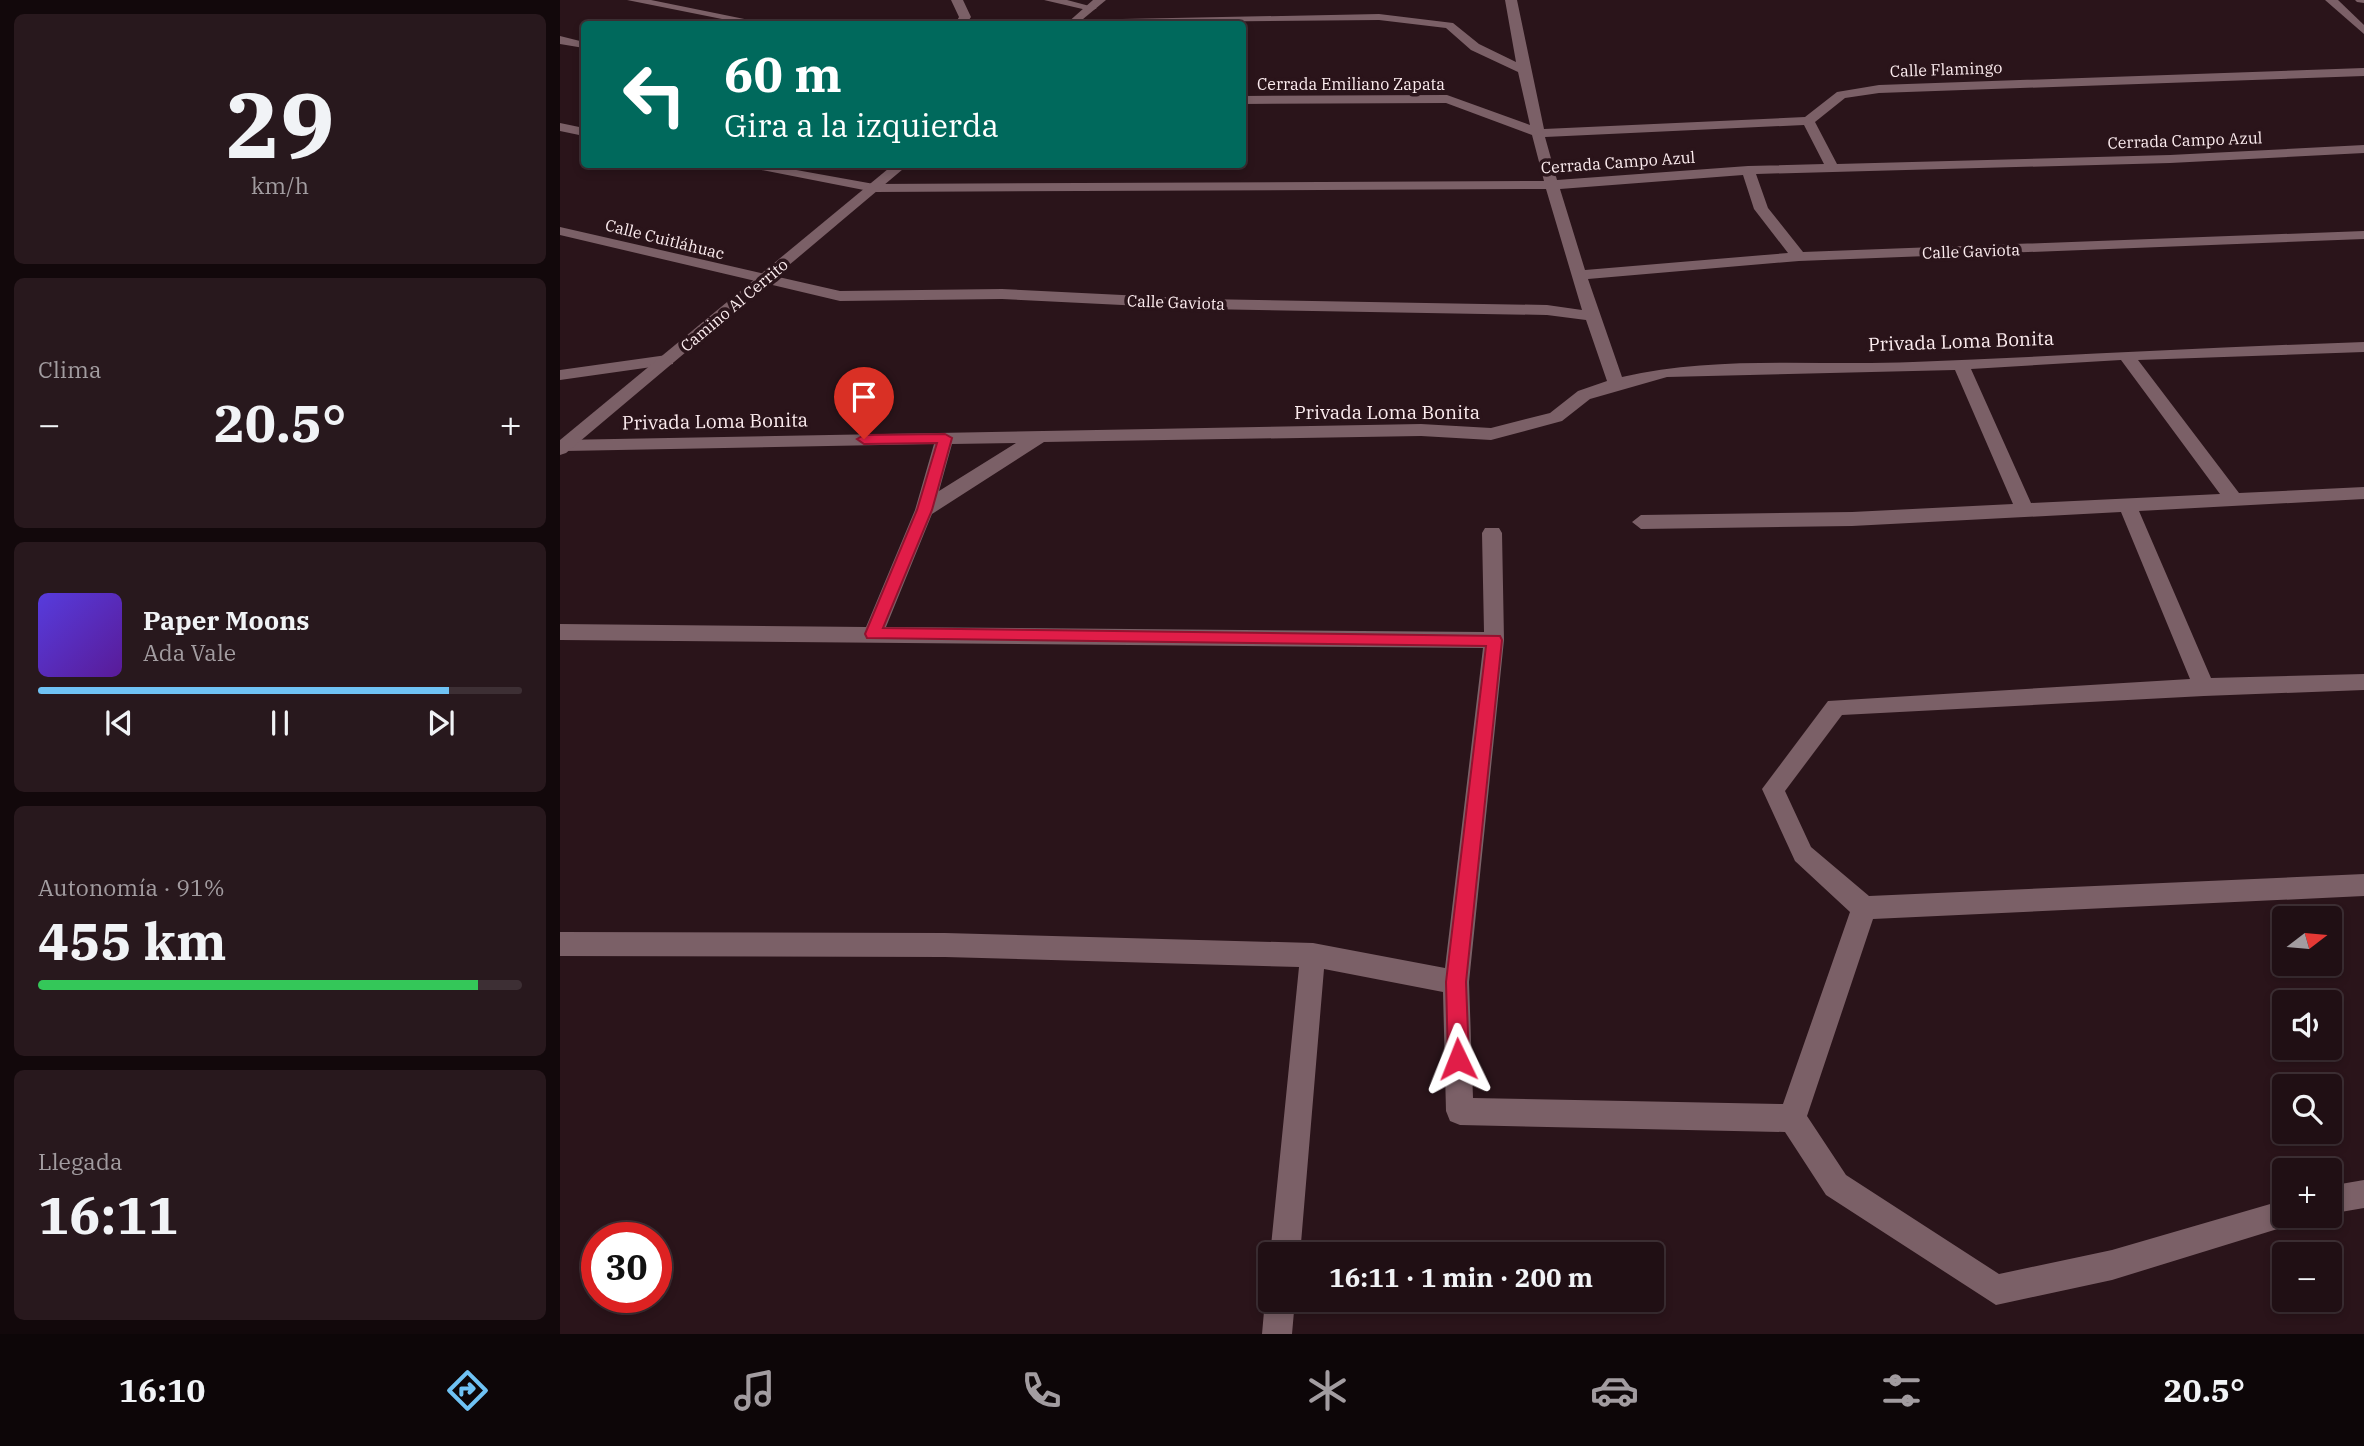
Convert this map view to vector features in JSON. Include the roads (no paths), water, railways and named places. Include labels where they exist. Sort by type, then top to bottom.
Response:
[{"type":"street","points":[[633,0],[747,21]]},
{"type":"street","points":[[957,0],[965,17],[963,21]]},
{"type":"street","points":[[1050,0],[1096,4]]},
{"type":"street","points":[[1511,0],[1522,69],[1538,133],[1591,316],[1616,384]]},
{"type":"street","points":[[2331,0],[2364,31]]},
{"type":"street","points":[[1075,21],[1096,4]]},
{"type":"street","points":[[1203,21],[1379,17],[1449,25],[1475,47],[1522,69]]},
{"type":"street","points":[[560,40],[581,44]]},
{"type":"street","name":"Calle Flamingo","points":[[1808,121],[1841,95],[1879,89],[2364,72]]},
{"type":"street","name":"Cerrada Emiliano Zapata","points":[[1246,100],[1447,100],[1538,133]]},
{"type":"street","points":[[1538,133],[1808,121],[1832,167]]},
{"type":"street","points":[[560,127],[581,131]]},
{"type":"street","name":"Cerrada Campo Azul","points":[[760,168],[874,188],[1553,185],[1748,170],[2169,159],[2364,149]]},
{"type":"street","name":"Camino Al Cerrito","points":[[563,447],[898,168]]},
{"type":"street","points":[[1748,170],[1761,209],[1799,257]]},
{"type":"street","name":"Calle Cuitláhuac","points":[[560,231],[762,281]]},
{"type":"street","name":"Calle Gaviota","points":[[1580,275],[1799,257],[2364,235]]},
{"type":"street","name":"Calle Gaviota","points":[[762,281],[840,296],[1002,294],[1203,304],[1547,310],[1591,316]]},
{"type":"street","name":"Privada Loma Bonita","points":[[563,447],[1421,430],[1491,434],[1556,417],[1584,395],[1667,372],[1961,364],[2364,347]]},
{"type":"street","points":[[2126,355],[2234,499]]},
{"type":"street","points":[[560,375],[667,360]]},
{"type":"street","points":[[1961,364],[2025,510]]},
{"type":"street","points":[[925,510],[975,475],[1040,436]]},
{"type":"street","points":[[873,634],[925,510],[945,438]]},
{"type":"street","points":[[1641,523],[1852,519],[2364,493]]},
{"type":"street","points":[[2128,506],[2204,687]]},
{"type":"street","points":[[1492,533],[1494,640],[1456,982],[1460,1111],[1791,1118]]},
{"type":"street","points":[[560,632],[1494,640]]},
{"type":"street","points":[[2364,682],[2204,687],[1836,706],[1773,789],[1803,854],[1864,908],[2364,885]]},
{"type":"street","points":[[1791,1118],[1864,908]]},
{"type":"street","points":[[560,944],[945,945],[1313,955],[1456,982]]},
{"type":"street","points":[[1286,1242],[1313,955]]},
{"type":"street","points":[[1791,1118],[1836,1185],[1996,1290],[2112,1265],[2272,1218]]},
{"type":"street","points":[[2342,1198],[2364,1194]]},
{"type":"street","points":[[1277,1334],[1279,1312]]}]
